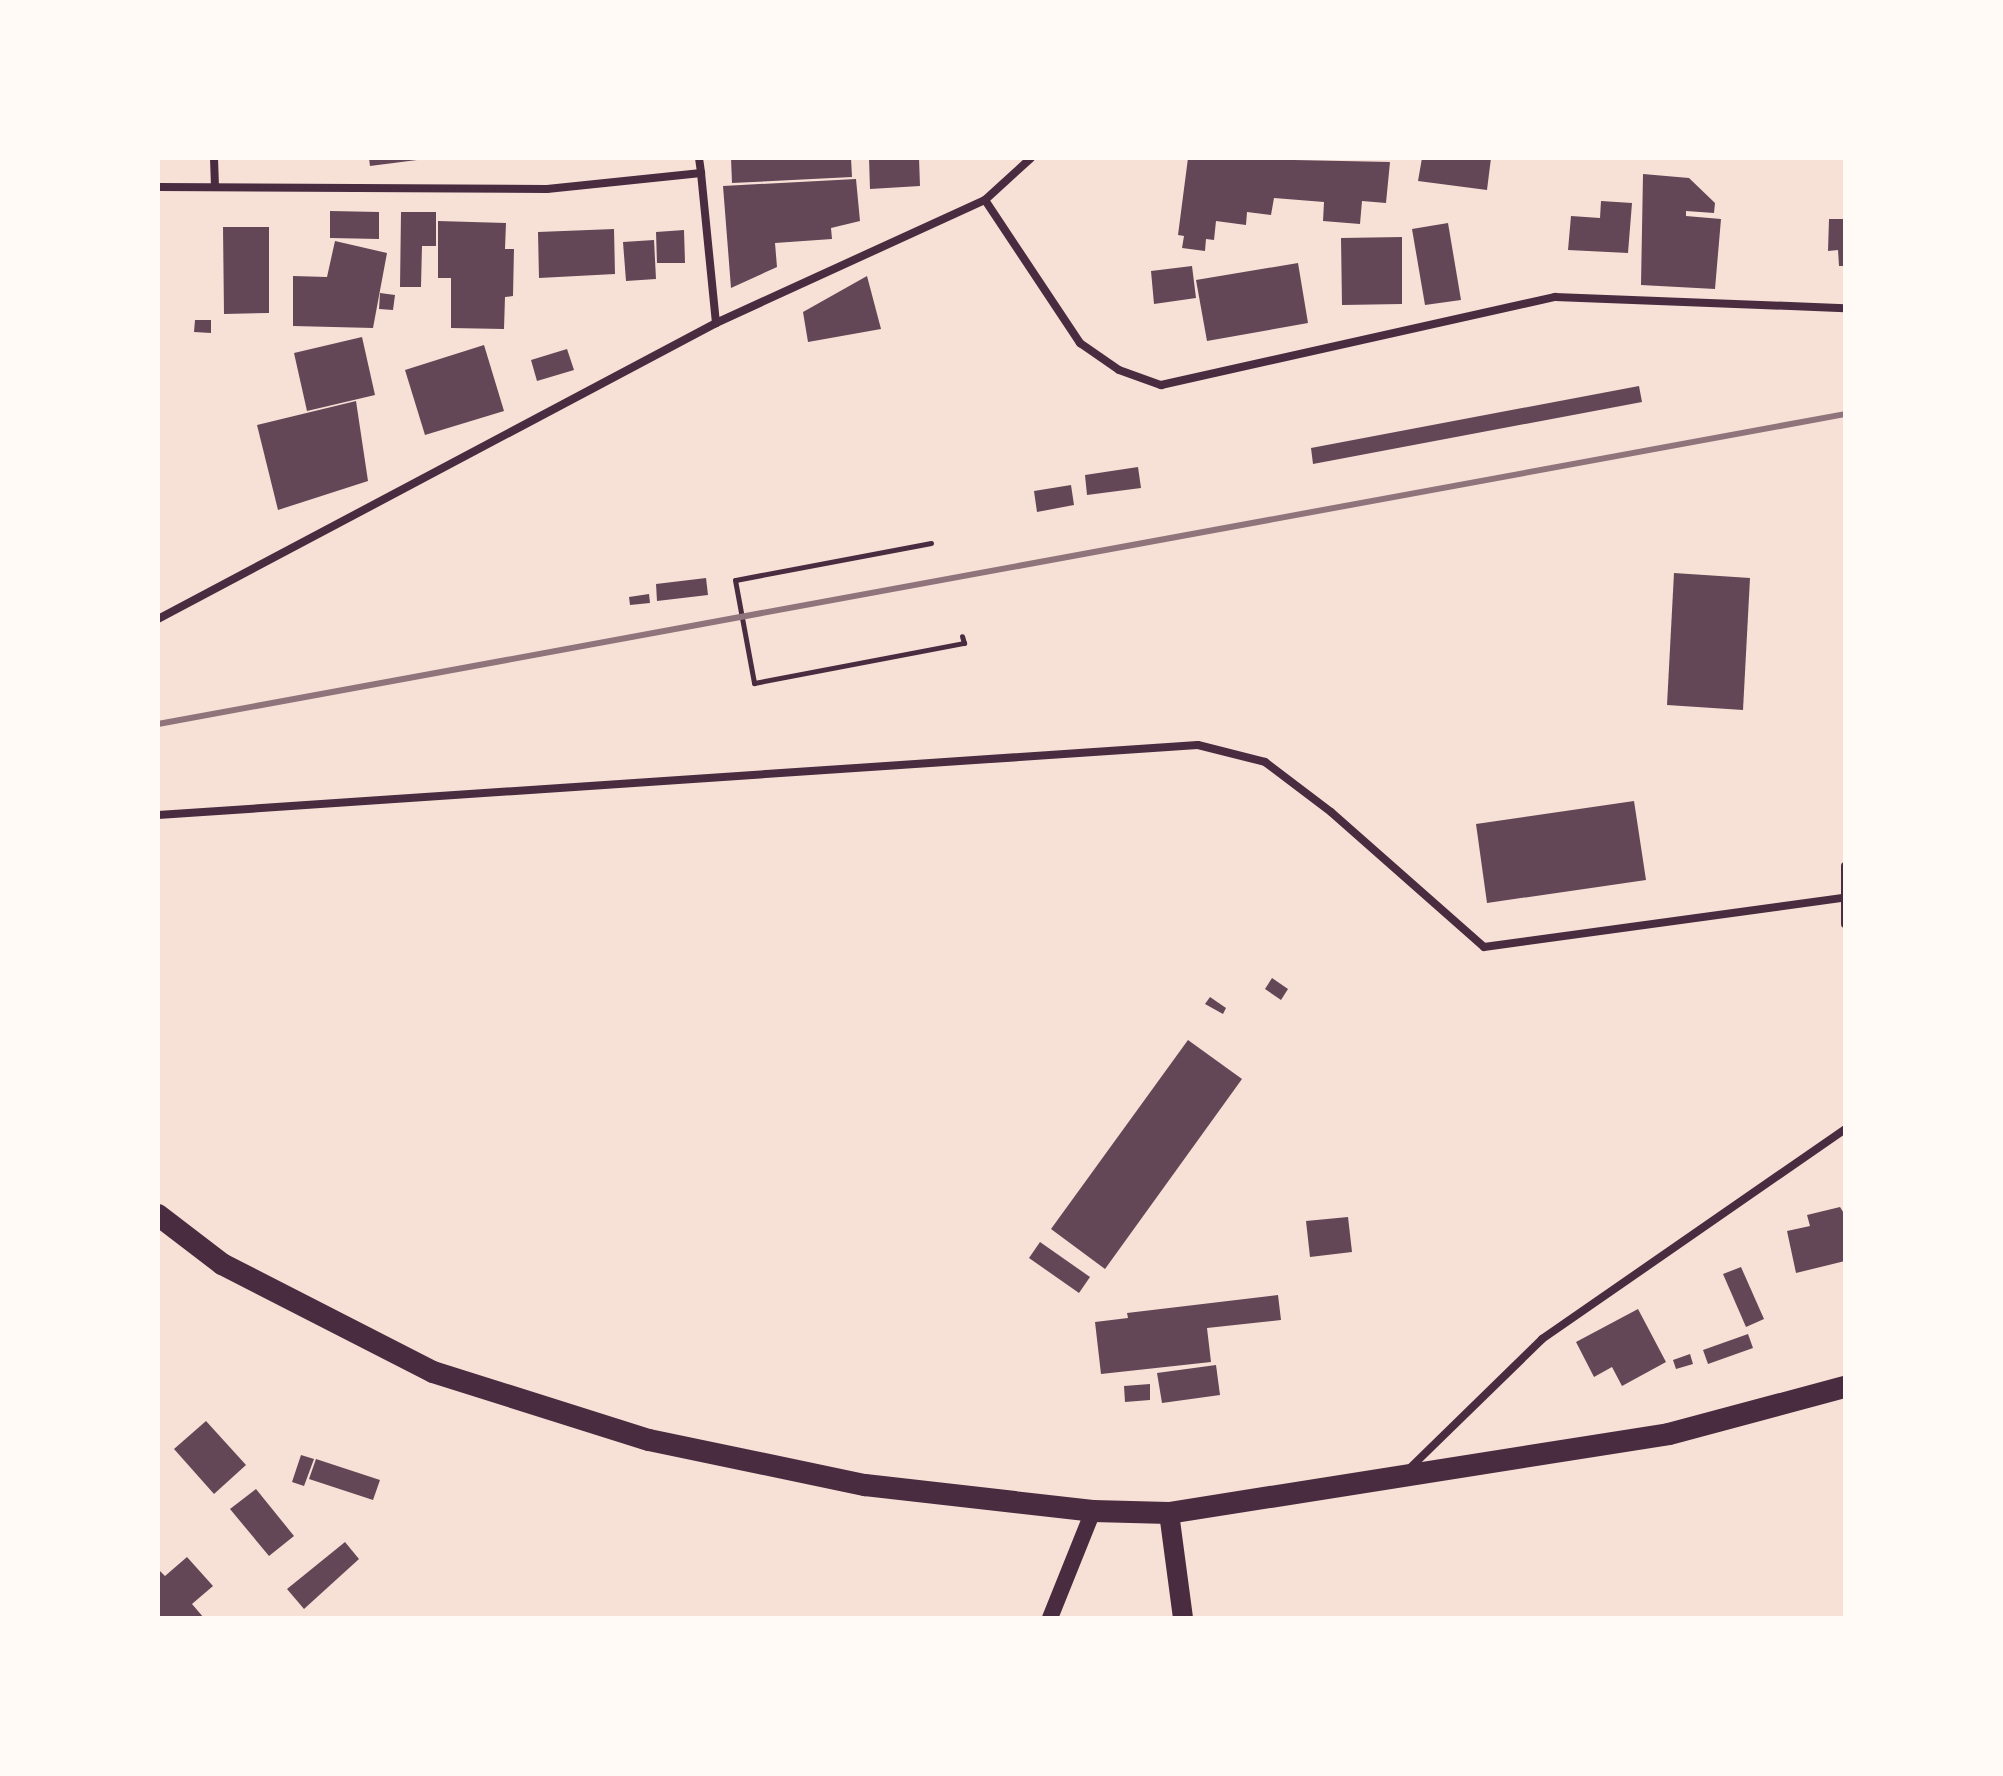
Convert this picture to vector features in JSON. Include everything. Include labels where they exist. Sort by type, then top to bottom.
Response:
[{"type":"highway","points":[[158,1215],[222,1264],[447,1377],[665,1444],[865,1485],[1093,1511],[1169,1513],[1669,1434],[1845,1387]]},
{"type":"main road","points":[[1050,1618],[1093,1511]]},
{"type":"main road","points":[[1169,1513],[1183,1618]]},
{"type":"street","points":[[214,158],[215,187]]},
{"type":"street","points":[[699,158],[716,323]]},
{"type":"street","points":[[158,619],[716,323],[985,200],[1031,158]]},
{"type":"street","points":[[158,187],[547,189],[701,173]]},
{"type":"street","points":[[985,200],[1080,343],[1119,370],[1161,385],[1555,297],[1845,308]]},
{"type":"street","points":[[158,815],[1198,745],[1265,762],[1331,812],[1484,947],[1843,898]]},
{"type":"street","points":[[1845,866],[1845,924]]},
{"type":"street","points":[[1400,1477],[1542,1339],[1845,1129]]},
{"type":"path","points":[[931,543],[735,580],[754,683],[964,643],[962,636]]},
{"type":"building","points":[[369,158],[417,158],[417,160],[370,166]]},
{"type":"building","points":[[731,158],[851,158],[852,177],[732,183]]},
{"type":"building","points":[[869,158],[919,158],[920,186],[870,189]]},
{"type":"building","points":[[1188,158],[1390,162],[1386,203],[1362,201],[1360,224],[1323,221],[1324,202],[1274,198],[1271,215],[1247,212],[1246,225],[1216,221],[1214,240],[1206,239],[1205,251],[1182,248],[1184,236],[1178,235]]},
{"type":"building","points":[[1422,158],[1491,158],[1487,190],[1418,181]]},
{"type":"building","points":[[1643,174],[1689,178],[1715,203],[1714,213],[1686,211],[1686,216],[1721,219],[1715,289],[1641,285]]},
{"type":"building","points":[[856,179],[860,221],[831,228],[832,239],[775,243],[777,267],[731,288],[723,186]]},
{"type":"building","points":[[1601,201],[1632,203],[1628,253],[1568,250],[1571,216],[1600,218]]},
{"type":"building","points":[[330,211],[379,212],[379,239],[330,238]]},
{"type":"building","points":[[401,212],[436,212],[436,246],[422,246],[421,287],[400,287]]},
{"type":"building","points":[[1829,219],[1845,219],[1845,266],[1839,266],[1838,250],[1828,251]]},
{"type":"building","points":[[438,221],[506,223],[505,249],[514,249],[513,296],[505,297],[504,329],[451,328],[451,278],[438,278]]},
{"type":"building","points":[[1448,223],[1461,300],[1425,305],[1412,229]]},
{"type":"building","points":[[223,227],[269,227],[269,313],[224,314]]},
{"type":"building","points":[[614,229],[615,274],[539,278],[538,232]]},
{"type":"building","points":[[684,230],[685,263],[657,263],[656,232]]},
{"type":"building","points":[[1402,237],[1402,304],[1342,305],[1341,238]]},
{"type":"building","points":[[654,240],[656,279],[626,281],[623,242]]},
{"type":"building","points":[[335,241],[387,253],[373,328],[293,326],[293,276],[327,277]]},
{"type":"building","points":[[1298,263],[1308,323],[1207,341],[1196,280]]},
{"type":"building","points":[[1192,266],[1196,298],[1154,304],[1151,271]]},
{"type":"building","points":[[867,276],[881,329],[808,342],[803,312]]},
{"type":"building","points":[[380,293],[395,295],[393,310],[379,309]]},
{"type":"building","points":[[195,320],[211,320],[211,333],[194,332]]},
{"type":"building","points":[[362,337],[375,395],[307,411],[294,353]]},
{"type":"building","points":[[484,345],[504,411],[425,435],[405,370]]},
{"type":"building","points":[[567,349],[574,370],[537,381],[531,360]]},
{"type":"building","points":[[1639,386],[1642,402],[1313,464],[1311,448]]},
{"type":"building","points":[[356,401],[368,481],[278,510],[257,425]]},
{"type":"building","points":[[1138,467],[1141,488],[1087,495],[1085,475]]},
{"type":"building","points":[[1071,485],[1074,505],[1037,512],[1034,491]]},
{"type":"building","points":[[1674,573],[1750,578],[1743,710],[1667,705]]},
{"type":"building","points":[[706,578],[708,595],[657,601],[656,584]]},
{"type":"building","points":[[649,594],[650,603],[630,605],[629,597]]},
{"type":"building","points":[[1634,801],[1646,880],[1487,903],[1476,824]]},
{"type":"building","points":[[1272,978],[1288,989],[1281,1000],[1265,989]]},
{"type":"building","points":[[1210,997],[1226,1008],[1223,1014],[1205,1004]]},
{"type":"building","points":[[1188,1040],[1242,1079],[1105,1269],[1051,1229]]},
{"type":"building","points":[[1840,1207],[1845,1215],[1845,1261],[1796,1273],[1787,1231],[1810,1226],[1807,1215]]},
{"type":"building","points":[[1348,1217],[1352,1252],[1310,1257],[1306,1221]]},
{"type":"building","points":[[1040,1242],[1090,1277],[1079,1293],[1029,1258]]},
{"type":"building","points":[[1741,1267],[1764,1319],[1746,1327],[1723,1274]]},
{"type":"building","points":[[1278,1295],[1281,1320],[1207,1328],[1211,1362],[1101,1374],[1095,1322],[1128,1318],[1127,1313]]},
{"type":"building","points":[[1638,1309],[1666,1362],[1622,1386],[1612,1367],[1594,1377],[1576,1342]]},
{"type":"building","points":[[1748,1334],[1753,1348],[1708,1364],[1703,1350]]},
{"type":"building","points":[[1690,1354],[1693,1364],[1676,1369],[1673,1360]]},
{"type":"building","points":[[1216,1365],[1220,1395],[1162,1403],[1157,1373]]},
{"type":"building","points":[[1150,1384],[1150,1400],[1125,1402],[1124,1386]]},
{"type":"building","points":[[206,1421],[246,1465],[214,1494],[174,1449]]},
{"type":"building","points":[[301,1455],[314,1459],[304,1486],[292,1482]]},
{"type":"building","points":[[316,1459],[380,1480],[373,1500],[309,1479]]},
{"type":"building","points":[[256,1489],[294,1536],[269,1556],[230,1509]]},
{"type":"building","points":[[345,1542],[359,1559],[304,1609],[287,1589]]},
{"type":"building","points":[[187,1557],[213,1586],[192,1604],[204,1618],[158,1618],[158,1569],[165,1576]]},
{"type":"railway","points":[[158,724],[1845,414]]}]
